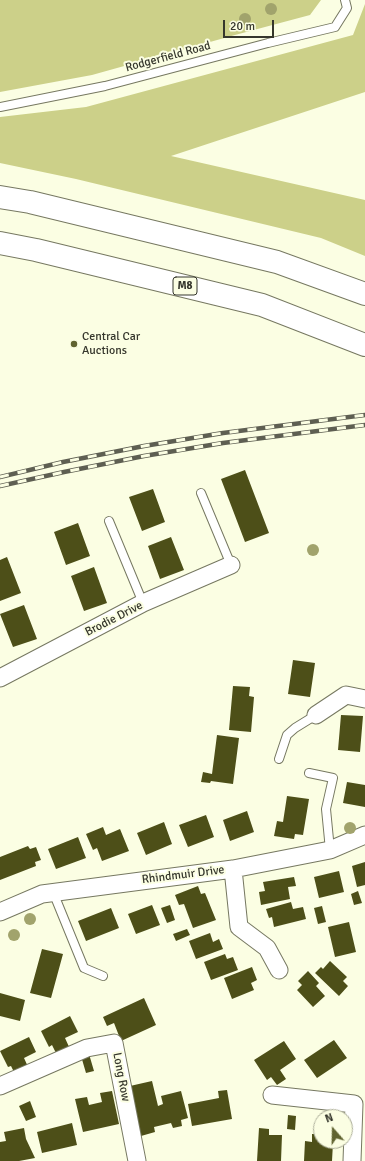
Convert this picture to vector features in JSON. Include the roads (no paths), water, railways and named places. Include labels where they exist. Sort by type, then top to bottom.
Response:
[{"type":"highway","points":[[0,196],[277,262],[365,294]]},
{"type":"highway","name":"M8","points":[[0,243],[36,250],[262,305],[365,345]]},
{"type":"street","name":"Brodie Drive","points":[[0,678],[143,603],[231,565]]},
{"type":"street","points":[[316,715],[346,695],[365,699]]},
{"type":"street","name":"Rhindmuir Drive","points":[[0,912],[42,894],[233,869],[330,850],[365,835]]},
{"type":"street","points":[[233,869],[239,927],[267,948],[279,970]]},
{"type":"street","name":"Long Row","points":[[0,1086],[87,1048],[114,1043],[137,1161]]},
{"type":"street","points":[[272,1096],[354,1104],[352,1161]]},
{"type":"lane","name":"Rodgerfield Road","points":[[0,107],[104,86],[335,27],[347,8],[345,0]]},
{"type":"lane","points":[[201,493],[231,565]]},
{"type":"lane","points":[[109,521],[143,603]]},
{"type":"lane","points":[[279,759],[286,735],[316,715]]},
{"type":"lane","points":[[309,773],[333,778],[326,809],[330,850]]},
{"type":"lane","points":[[53,892],[84,968],[103,976]]},
{"type":"railway","points":[[0,477],[63,462],[144,446],[223,433],[365,415]]},
{"type":"railway","points":[[0,486],[144,456],[223,443],[365,425]]},
{"type":"place","name":"Central Car Auctions","points":[[74,344]]}]
